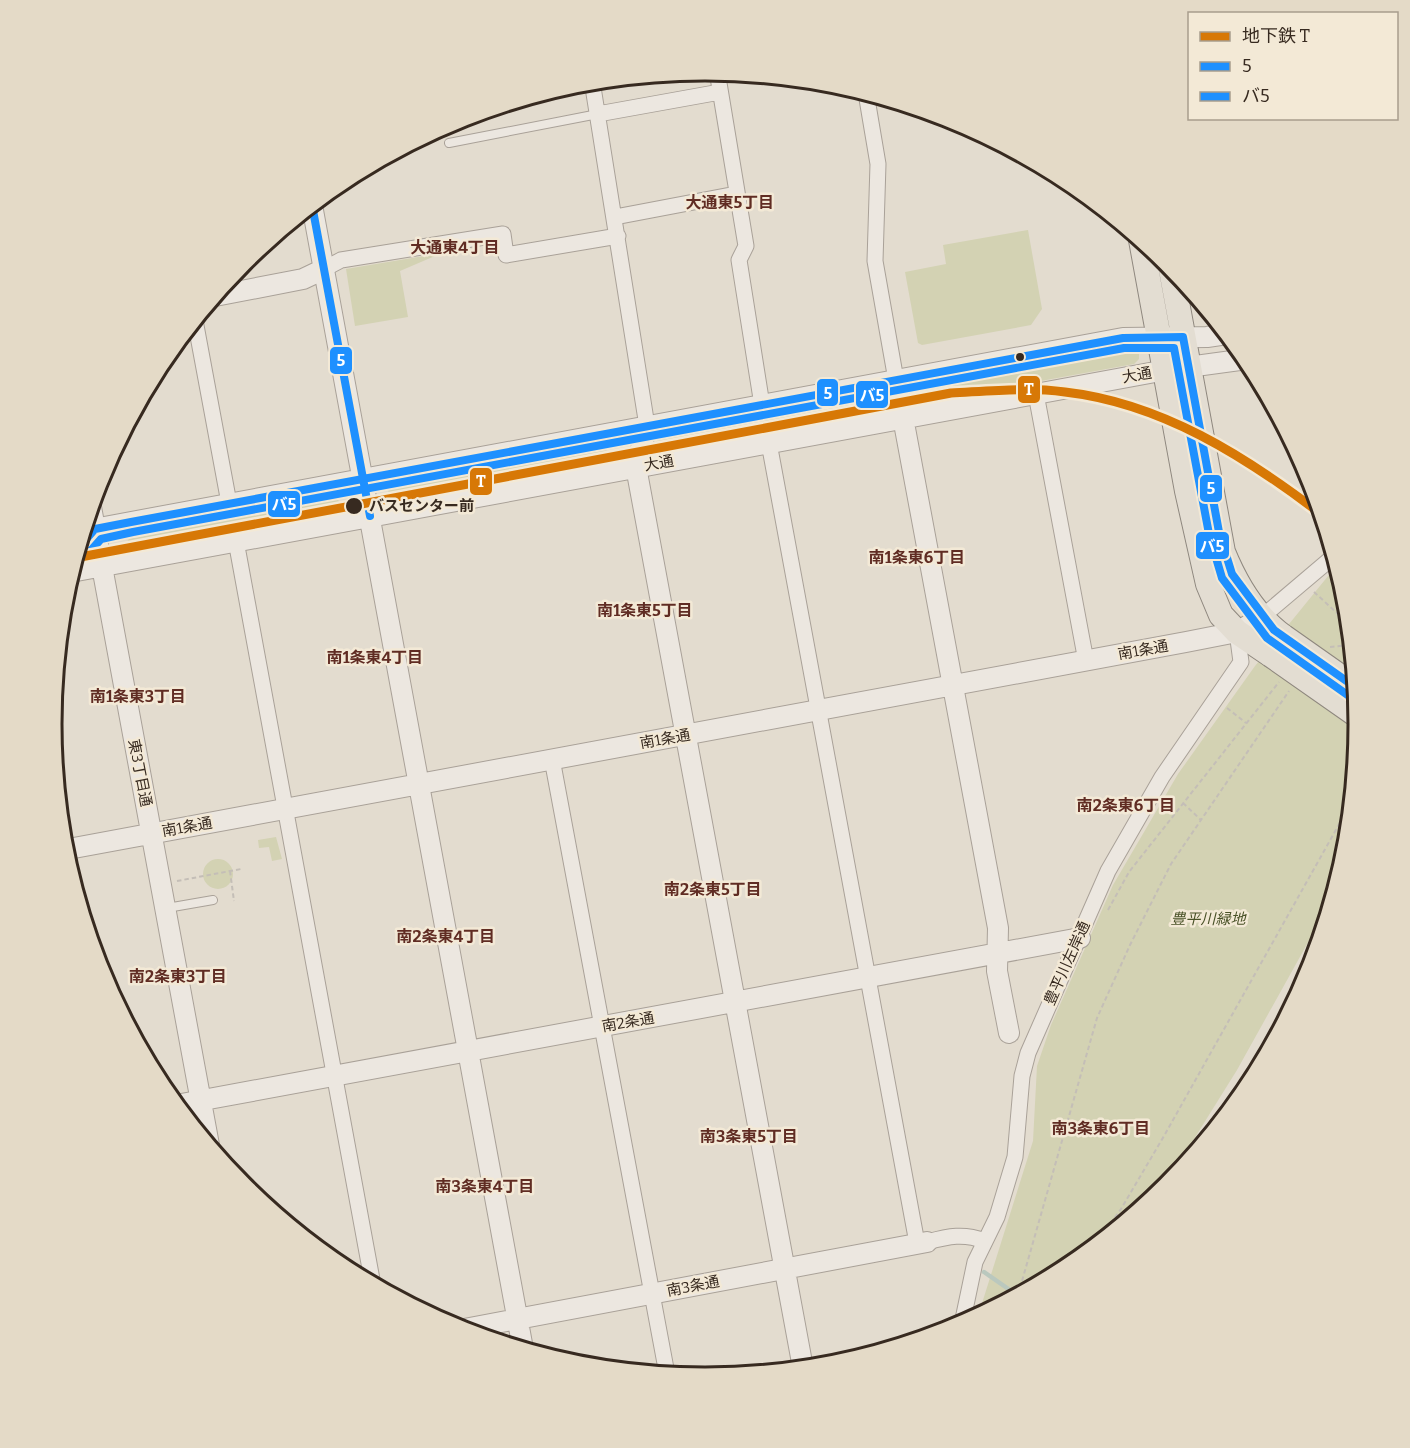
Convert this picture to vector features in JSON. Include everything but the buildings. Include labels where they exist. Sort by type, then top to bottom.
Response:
[{"type":"main road","points":[[1147,257],[1171,338],[1223,552],[1239,587],[1262,617],[1278,646],[1348,707]]},
{"type":"main road","points":[[1170,280],[1171,338]]},
{"type":"main road","points":[[1177,368],[1203,567],[1221,615],[1238,632],[1278,646],[1347,683]]},
{"type":"street","points":[[718,81],[746,246],[739,260],[762,405]]},
{"type":"street","points":[[594,91],[647,426],[636,467],[801,1360]]},
{"type":"street","points":[[598,114],[720,92]]},
{"type":"street","points":[[867,101],[878,164],[874,220],[875,261],[998,928],[998,971],[1009,1033]]},
{"type":"street","points":[[615,217],[736,194]]},
{"type":"street","points":[[313,213],[522,1341]]},
{"type":"street","points":[[227,294],[303,279],[341,260],[503,234],[506,255],[618,236]]},
{"type":"street","points":[[197,329],[229,503]]},
{"type":"street","points":[[92,529],[1123,338],[1218,335]]},
{"type":"street","name":"大通","points":[[80,571],[1177,368],[1236,360]]},
{"type":"street","points":[[1036,394],[1086,661]]},
{"type":"street","points":[[770,443],[868,978],[922,1243],[954,1235],[970,1236],[985,1241]]},
{"type":"street","name":"東3丁目通","points":[[90,534],[102,567],[206,1130]]},
{"type":"street","points":[[236,541],[371,1274]]},
{"type":"street","points":[[1262,617],[1328,561]]},
{"type":"street","name":"南1条通","points":[[74,848],[1238,632],[1262,617]]},
{"type":"street","name":"豊平川左岸通","points":[[964,1313],[975,1262],[997,1217],[1016,1156],[1022,1076],[1028,1053],[1108,871],[1162,777],[1241,662],[1238,632]]},
{"type":"street","points":[[552,759],[665,1366]]},
{"type":"street","name":"南2条通","points":[[185,1103],[1080,938]]},
{"type":"street","name":"南3条通","points":[[479,1326],[922,1243]]},
{"type":"lane","points":[[449,143],[598,114]]},
{"type":"lane","points":[[83,557],[102,567]]},
{"type":"lane","points":[[165,908],[213,900]]},
{"type":"path","points":[[1312,590],[1339,615]]},
{"type":"path","points":[[1324,648],[1344,646]]},
{"type":"path","points":[[1104,918],[1129,872],[1277,683],[1287,676]]},
{"type":"path","points":[[1021,1284],[1097,1018],[1130,945],[1171,864],[1291,688]]},
{"type":"path","points":[[1221,704],[1246,723]]},
{"type":"path","points":[[1183,803],[1201,820]]},
{"type":"path","points":[[1111,1224],[1164,1136],[1341,821]]},
{"type":"path","points":[[177,881],[241,869]]},
{"type":"path","points":[[230,871],[234,901]]},
{"type":"green space","points":[[1028,230],[1042,309],[1031,325],[922,345],[918,343],[905,272],[946,264],[943,245]]},
{"type":"green space","points":[[442,253],[400,271],[408,317],[355,326],[346,269]]},
{"type":"green space","points":[[1131,347],[1139,354],[1139,359],[1134,364],[931,401],[922,394],[929,385]]},
{"type":"green space","points":[[868,396],[875,402],[875,409],[870,413],[662,451],[656,445],[657,437],[661,434]]},
{"type":"green space","points":[[601,445],[609,453],[605,462],[398,500],[389,495],[388,489],[394,483]]},
{"type":"green space","points":[[333,495],[342,504],[339,510],[334,512],[233,531],[185,534],[126,543],[129,539],[181,529],[220,516]]},
{"type":"green space","name":"豊平川緑地","points":[[1331,573],[1343,640],[1347,682],[1347,766],[1336,850],[1327,891],[1313,933],[1237,1070],[1187,1150],[1160,1179],[1097,1235],[1027,1281],[981,1305],[1033,1141],[1037,1066],[1051,1025],[1113,885],[1178,774],[1255,666]]},
{"type":"green space","points":[[276,837],[282,859],[272,861],[269,847],[259,848],[258,840]]},
{"type":"green space","points":[[218,859],[229,863],[233,874],[229,885],[218,889],[207,885],[203,874],[207,863]]},
{"type":"waterway","points":[[984,1272],[1010,1290]]},
{"type":"metro line","name":"T","points":[[83,556],[951,393],[1008,390],[1065,392],[1100,398],[1168,420],[1232,453],[1310,506]]},
{"type":"transit line","name":"5","points":[[313,213],[370,516]]},
{"type":"transit line","name":"5","points":[[90,535],[95,529],[131,522],[1123,338],[1183,337],[1219,532],[1232,574],[1274,630],[1347,681]]},
{"type":"transit line","name":"バ5","points":[[86,556],[101,539],[133,532],[1124,348],[1174,348],[1209,534],[1222,578],[1267,638],[1347,695]]},
{"type":"place","name":"バスセンター前","points":[[354,506]]},
{"type":"district","name":"大通東5丁目","points":[[730,202]]},
{"type":"district","name":"大通東4丁目","points":[[455,247]]},
{"type":"district","name":"南1条東6丁目","points":[[917,557]]},
{"type":"district","name":"南1条東5丁目","points":[[645,610]]},
{"type":"district","name":"南1条東4丁目","points":[[375,657]]},
{"type":"district","name":"南1条東3丁目","points":[[138,696]]},
{"type":"district","name":"南2条東6丁目","points":[[1126,805]]},
{"type":"district","name":"南2条東5丁目","points":[[713,889]]},
{"type":"district","name":"南2条東4丁目","points":[[446,936]]},
{"type":"district","name":"南2条東3丁目","points":[[178,976]]},
{"type":"district","name":"南3条東6丁目","points":[[1101,1128]]},
{"type":"district","name":"南3条東5丁目","points":[[749,1136]]},
{"type":"district","name":"南3条東4丁目","points":[[485,1186]]}]
